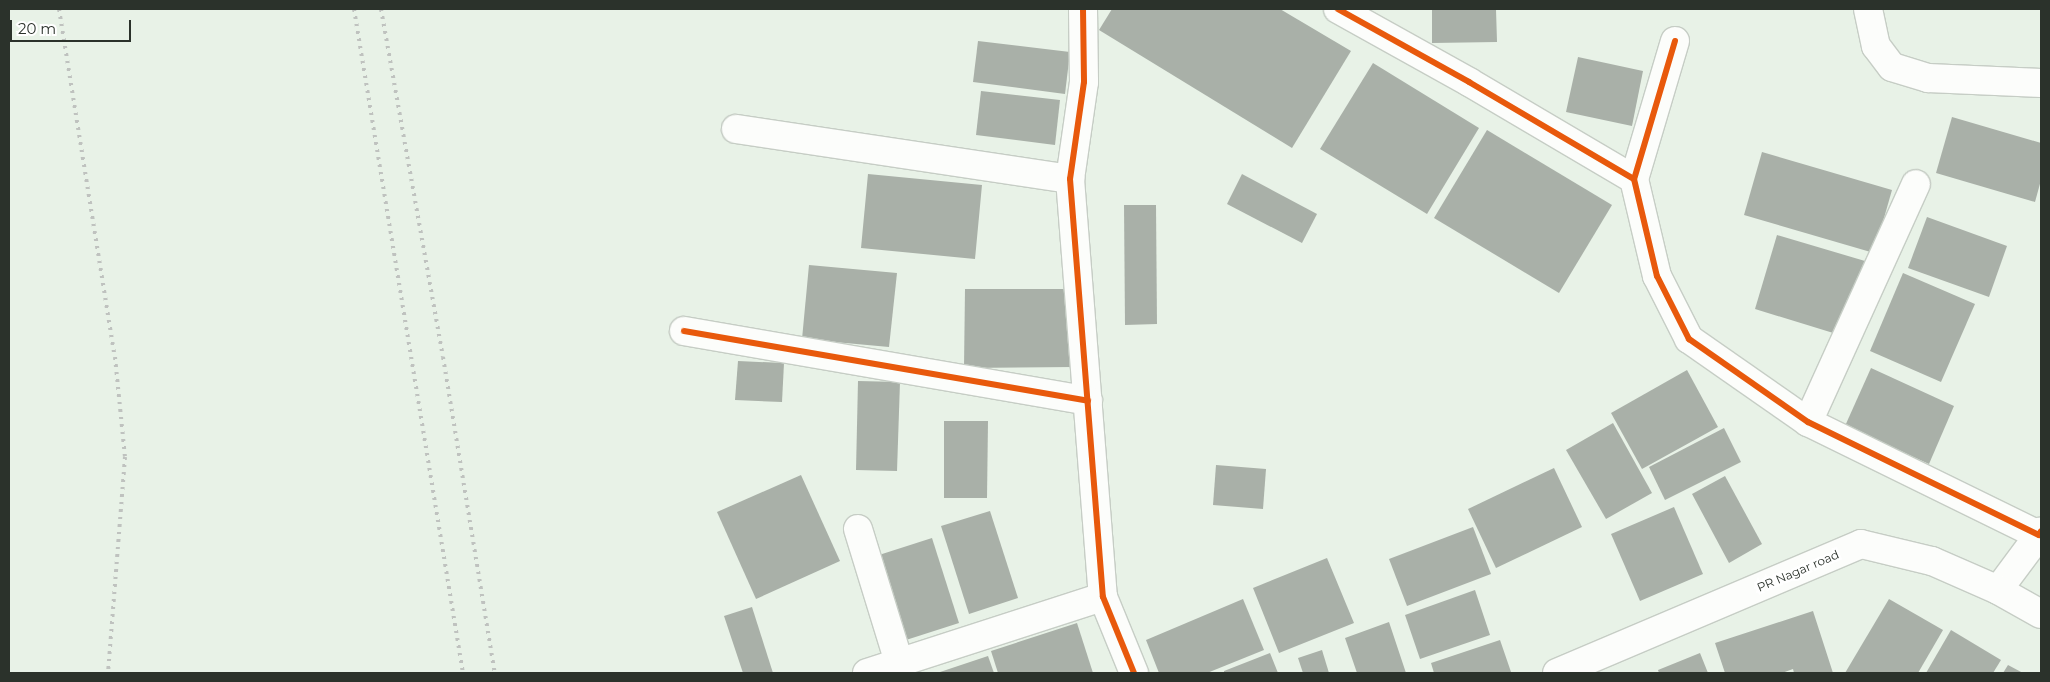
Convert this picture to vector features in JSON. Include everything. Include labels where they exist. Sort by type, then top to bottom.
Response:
[{"type":"street","points":[[1083,9],[1084,82],[1070,179],[1103,597],[1134,673]]},
{"type":"street","points":[[1338,9],[1469,82],[1634,179]]},
{"type":"street","points":[[1868,9],[1876,46],[1892,67],[1928,78],[2041,83]]},
{"type":"street","points":[[1675,41],[1634,179],[1657,276],[1689,339],[1808,422],[2041,534],[1998,590]]},
{"type":"street","points":[[736,129],[1070,179]]},
{"type":"street","points":[[1808,422],[1916,184]]},
{"type":"street","points":[[684,331],[1088,401]]},
{"type":"street","points":[[858,529],[899,662]]},
{"type":"street","name":"PR Nagar road","points":[[1556,673],[1861,544],[1932,561],[1998,590],[2041,614]]},
{"type":"street","points":[[867,673],[1103,597]]},
{"type":"building","points":[[1112,9],[1280,9],[1351,51],[1292,148],[1099,30]]},
{"type":"building","points":[[1432,9],[1496,9],[1497,42],[1432,43]]},
{"type":"building","points":[[978,41],[1070,52],[1065,94],[973,82]]},
{"type":"building","points":[[1578,57],[1643,71],[1632,126],[1566,112]]},
{"type":"building","points":[[1373,63],[1479,128],[1427,214],[1320,149]]},
{"type":"building","points":[[981,91],[1060,100],[1055,145],[976,135]]},
{"type":"building","points":[[1952,117],[2041,143],[2041,180],[2035,202],[1936,173]]},
{"type":"building","points":[[1487,130],[1612,205],[1559,293],[1434,218]]},
{"type":"building","points":[[1762,152],[1892,190],[1874,253],[1744,215]]},
{"type":"building","points":[[868,174],[982,185],[975,259],[861,248]]},
{"type":"building","points":[[1242,174],[1317,214],[1302,243],[1227,204]]},
{"type":"building","points":[[1124,205],[1156,205],[1157,324],[1125,325]]},
{"type":"building","points":[[1927,217],[2007,246],[1989,297],[1908,268]]},
{"type":"building","points":[[1777,235],[1865,261],[1843,336],[1755,309]]},
{"type":"building","points":[[809,265],[897,273],[889,347],[802,339]]},
{"type":"building","points":[[1903,273],[1975,304],[1941,382],[1870,351]]},
{"type":"building","points":[[965,289],[1073,289],[1073,367],[964,368]]},
{"type":"building","points":[[738,361],[784,363],[782,402],[735,400]]},
{"type":"building","points":[[1871,368],[1954,406],[1929,464],[1845,426]]},
{"type":"building","points":[[1687,370],[1718,427],[1642,469],[1611,413]]},
{"type":"building","points":[[858,381],[900,382],[897,471],[856,470]]},
{"type":"building","points":[[944,421],[988,421],[987,498],[944,498]]},
{"type":"building","points":[[1613,423],[1652,493],[1606,519],[1566,450]]},
{"type":"building","points":[[1724,428],[1741,462],[1665,500],[1649,467]]},
{"type":"building","points":[[1216,465],[1266,469],[1263,509],[1213,505]]},
{"type":"building","points":[[1554,468],[1582,527],[1496,568],[1468,509]]},
{"type":"building","points":[[801,475],[840,561],[756,599],[717,512]]},
{"type":"building","points":[[1725,476],[1762,544],[1729,563],[1692,494]]},
{"type":"building","points":[[1674,507],[1703,574],[1640,601],[1611,534]]},
{"type":"building","points":[[990,511],[1018,598],[969,614],[941,526]]},
{"type":"building","points":[[1473,527],[1491,574],[1407,606],[1389,559]]},
{"type":"building","points":[[932,538],[959,623],[906,640],[879,555]]},
{"type":"building","points":[[1327,558],[1354,623],[1279,653],[1253,588]]},
{"type":"building","points":[[1475,590],[1490,635],[1420,659],[1405,615]]},
{"type":"building","points":[[1243,599],[1264,650],[1207,673],[1159,673],[1146,640]]},
{"type":"building","points":[[1889,599],[1943,630],[1918,673],[1845,673]]},
{"type":"building","points":[[752,607],[773,673],[743,673],[724,616]]},
{"type":"building","points":[[1813,611],[1833,673],[1794,673],[1793,669],[1782,673],[1725,673],[1715,643]]},
{"type":"building","points":[[1389,622],[1406,673],[1357,673],[1345,638]]},
{"type":"building","points":[[1077,623],[1093,673],[998,673],[991,651]]},
{"type":"building","points":[[1951,630],[2001,660],[1993,673],[1926,673]]},
{"type":"building","points":[[1500,640],[1511,672],[1434,673],[1431,663]]},
{"type":"building","points":[[1322,650],[1329,673],[1303,673],[1298,658]]},
{"type":"building","points":[[1270,653],[1278,673],[1224,673],[1224,671]]},
{"type":"building","points":[[1700,653],[1708,673],[1659,673],[1658,670]]},
{"type":"building","points":[[988,656],[994,673],[937,673]]},
{"type":"building","points":[[2008,665],[2023,673],[2003,673]]},
{"type":"railway","points":[[59,9],[115,357],[125,457],[108,673]]},
{"type":"railway","points":[[354,9],[463,673]]},
{"type":"railway","points":[[381,9],[443,357],[495,673]]},
{"type":"cycle path","points":[[1083,9],[1084,82],[1070,179],[1103,597],[1134,673]]},
{"type":"cycle path","points":[[1338,9],[1469,82],[1634,179]]},
{"type":"cycle path","points":[[1675,41],[1634,179],[1657,276],[1689,339],[1808,422],[2039,535],[2041,531]]},
{"type":"cycle path","points":[[684,331],[1088,401]]}]
